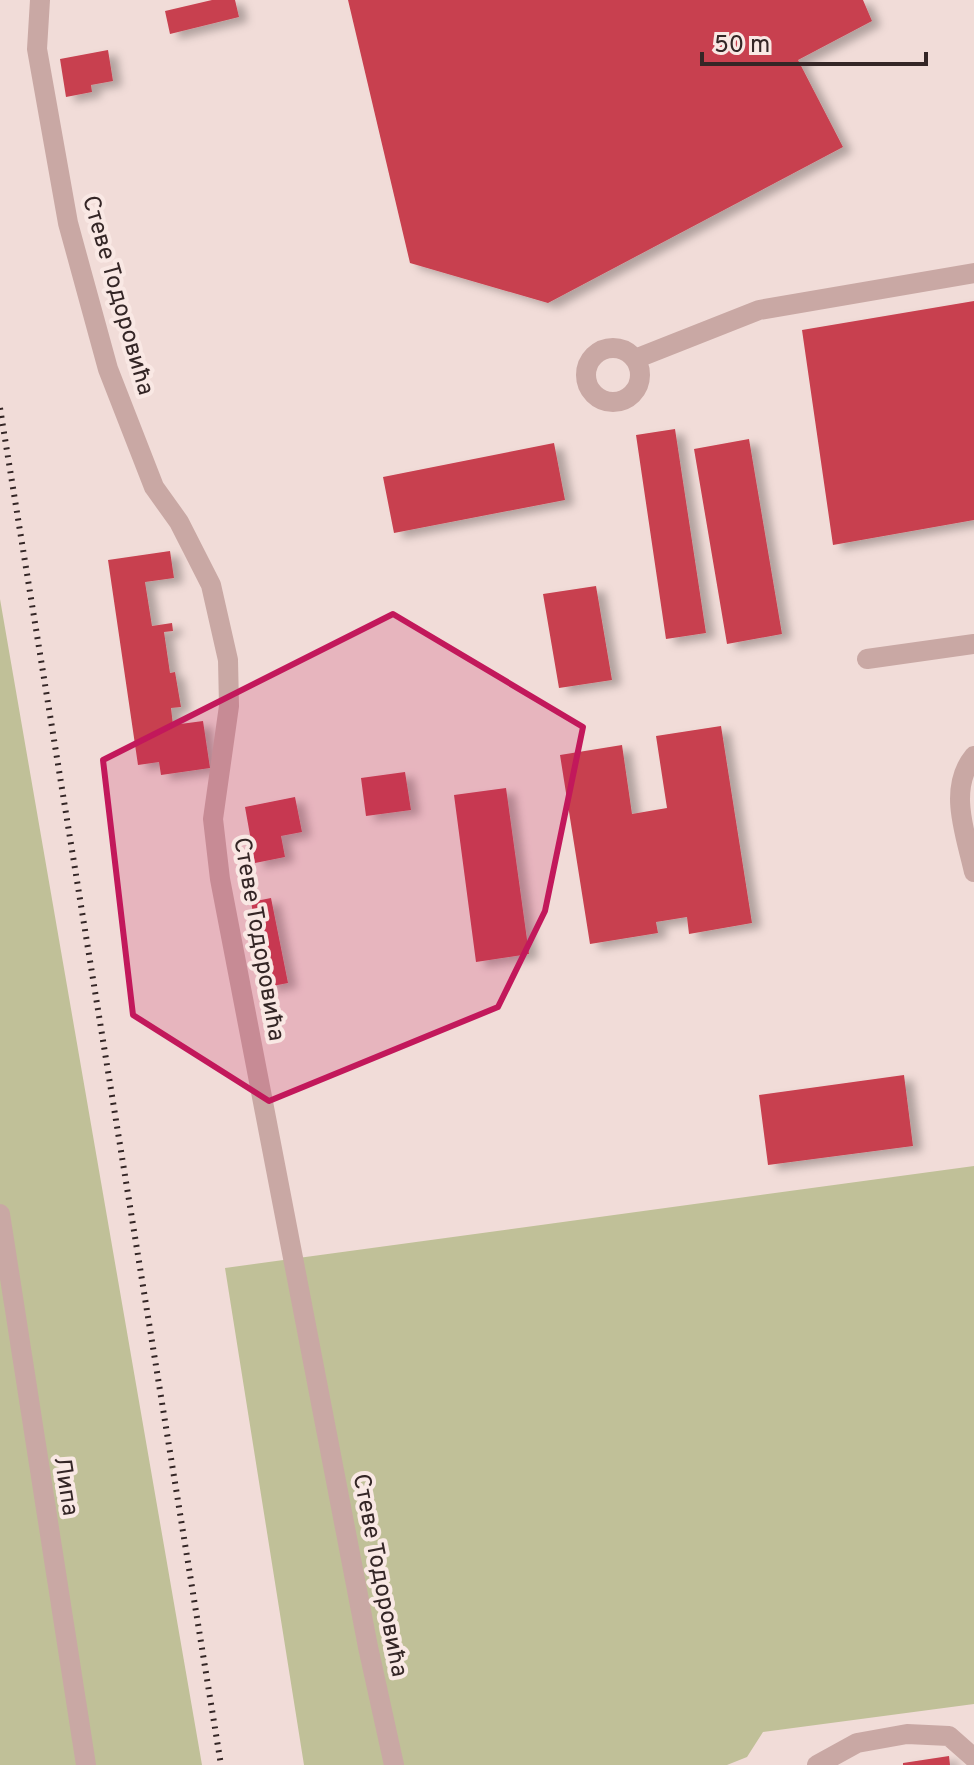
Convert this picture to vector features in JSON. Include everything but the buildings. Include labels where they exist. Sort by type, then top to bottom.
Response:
[{"type":"street","name":"Стеве Тодоровића","points":[[40,0],[37,49],[68,223],[108,369],[154,487],[179,522],[211,585],[228,660],[229,706],[213,819],[220,879],[368,1647],[394,1765]]},
{"type":"street","points":[[635,359],[759,310],[974,273]]},
{"type":"street","points":[[867,659],[974,644]]},
{"type":"street","points":[[974,756],[963,772],[959,793],[974,872]]},
{"type":"street","name":"Липа","points":[[0,1214],[86,1765]]},
{"type":"street","points":[[817,1765],[857,1743],[907,1734],[949,1736],[974,1758]]},
{"type":"highlighted area","points":[[393,614],[583,727],[545,911],[498,1007],[269,1101],[133,1015],[103,760]]},
{"type":"green space","points":[[0,599],[202,1765],[0,1765]]},
{"type":"green space","points":[[974,1166],[974,1704],[763,1732],[747,1757],[727,1765],[304,1765],[225,1268]]},
{"type":"railway","points":[[0,408],[221,1765]]}]
